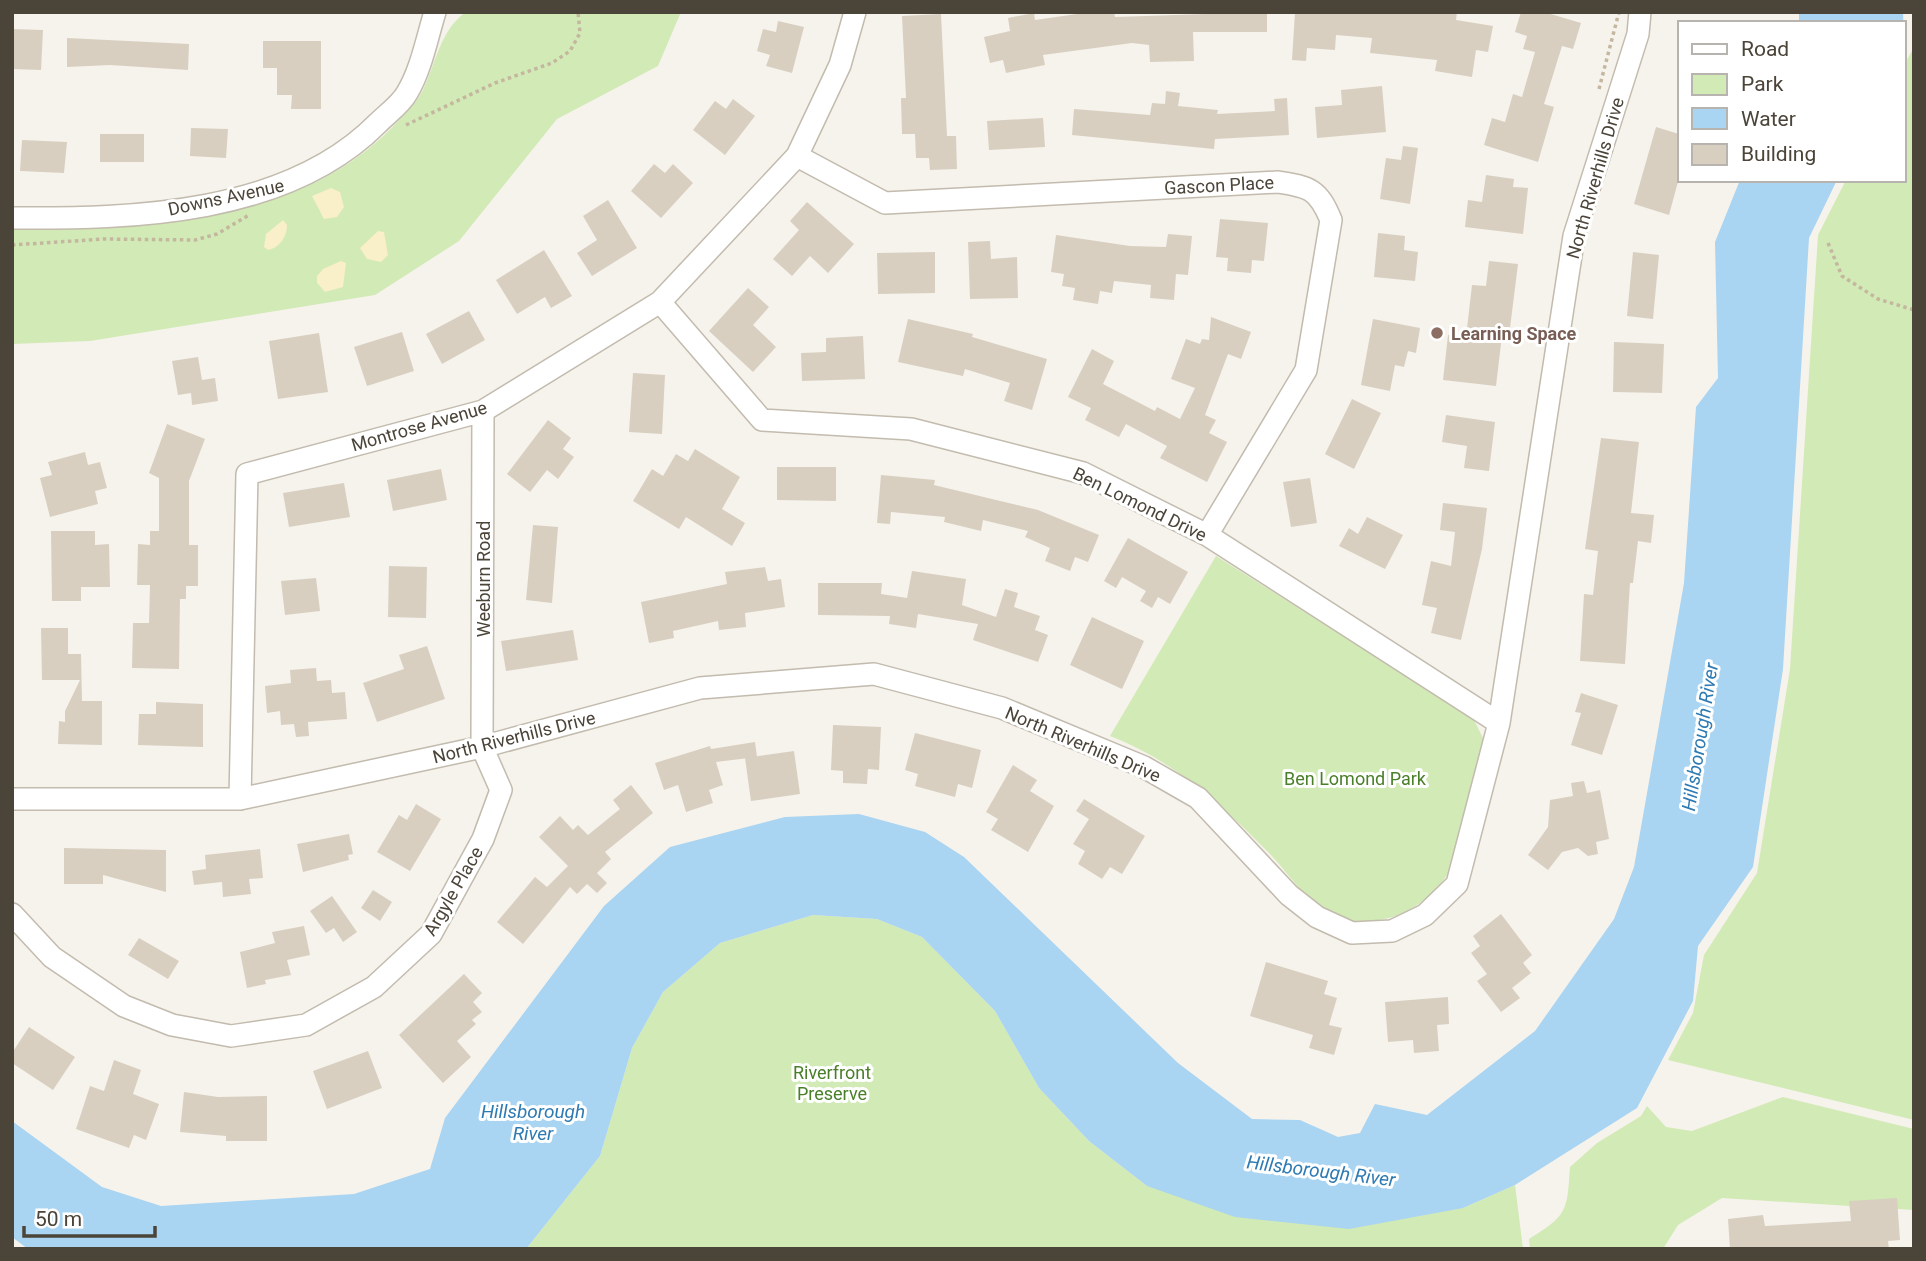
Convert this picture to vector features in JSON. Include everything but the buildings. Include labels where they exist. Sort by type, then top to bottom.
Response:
[{"type":"street","name":"Downs Avenue","points":[[12,218],[106,219],[199,206],[289,184],[361,140],[407,93],[435,12]]},
{"type":"street","name":"Montrose Avenue","points":[[240,799],[247,474],[483,411],[660,302],[796,156],[841,65],[855,12]]},
{"type":"street","name":"North Riverhills Drive","points":[[12,799],[240,799],[482,747],[699,688],[874,674],[1002,708],[1144,767],[1199,798],[1289,895],[1317,917],[1352,933],[1392,931],[1425,915],[1457,884],[1499,723],[1574,236],[1638,34],[1640,12]]},
{"type":"street","name":"Gascon Place","points":[[796,156],[886,203],[1278,182],[1307,186],[1322,200],[1331,220],[1306,370],[1206,535]]},
{"type":"street","name":"Ben Lomond Drive","points":[[660,302],[762,420],[911,429],[1083,473],[1206,535],[1499,723]]},
{"type":"street","name":"Weeburn Road","points":[[482,747],[483,411]]},
{"type":"street","name":"Argyle Place","points":[[12,914],[51,957],[124,1006],[172,1025],[230,1037],[306,1025],[374,987],[431,934],[483,839],[501,790],[482,747]]},
{"type":"path","points":[[1828,243],[1842,276],[1878,299],[1914,310]]},
{"type":"green space","points":[[466,12],[681,12],[658,66],[557,119],[459,241],[375,295],[90,341],[12,344],[12,226],[168,221],[220,213],[270,200],[317,181],[361,155],[409,109],[423,90],[444,37],[457,19]]},
{"type":"green space","points":[[1914,47],[1914,1120],[1668,1060],[1693,1013],[1704,955],[1757,873],[1790,669],[1818,235],[1845,182],[1905,182],[1905,63]]},
{"type":"green space","name":"Ben Lomond Park","points":[[1216,556],[1473,718],[1484,740],[1450,870],[1441,884],[1416,906],[1386,919],[1370,921],[1353,921],[1327,912],[1308,897],[1250,834],[1195,785],[1155,758],[1110,736]]},
{"type":"green space","name":"Riverfront Preserve","points":[[813,915],[877,919],[922,937],[995,1011],[1039,1088],[1089,1141],[1147,1186],[1463,1208],[1515,1185],[1523,1249],[526,1249],[600,1156],[632,1048],[663,992],[720,943]]},
{"type":"green space","points":[[1783,1097],[1914,1129],[1914,1210],[1722,1198],[1678,1225],[1663,1249],[1530,1249],[1529,1239],[1551,1224],[1563,1210],[1568,1193],[1570,1167],[1597,1143],[1641,1116],[1647,1106],[1666,1127],[1692,1131]]},
{"type":"sand","points":[[331,188],[340,192],[344,207],[337,217],[324,219],[312,196]]},
{"type":"sand","points":[[283,220],[287,225],[284,237],[276,247],[268,250],[264,247],[266,234]]},
{"type":"sand","points":[[378,231],[384,232],[388,255],[381,262],[367,259],[360,248]]},
{"type":"sand","points":[[341,261],[346,263],[343,287],[325,292],[317,283],[317,276],[323,269]]},
{"type":"water","points":[[1799,12],[1903,12],[1903,21],[1799,21]]},
{"type":"water","name":"Hillsborough River","points":[[1739,182],[1836,182],[1809,238],[1783,669],[1753,867],[1698,946],[1693,1001],[1637,1108],[1515,1185],[1463,1208],[1349,1229],[1235,1217],[1147,1186],[1089,1141],[1039,1088],[995,1011],[922,937],[877,919],[813,915],[720,943],[663,992],[632,1048],[600,1156],[526,1249],[28,1249],[12,1237],[12,1121],[102,1187],[161,1206],[354,1194],[430,1169],[445,1118],[604,906],[670,847],[785,817],[859,814],[925,832],[964,857],[1178,1063],[1252,1119],[1300,1120],[1338,1137],[1360,1133],[1375,1104],[1427,1115],[1535,1031],[1614,919],[1634,867],[1684,583],[1696,407],[1718,378],[1715,242]]},
{"type":"place","name":"Learning Space","points":[[1437,333]]}]
